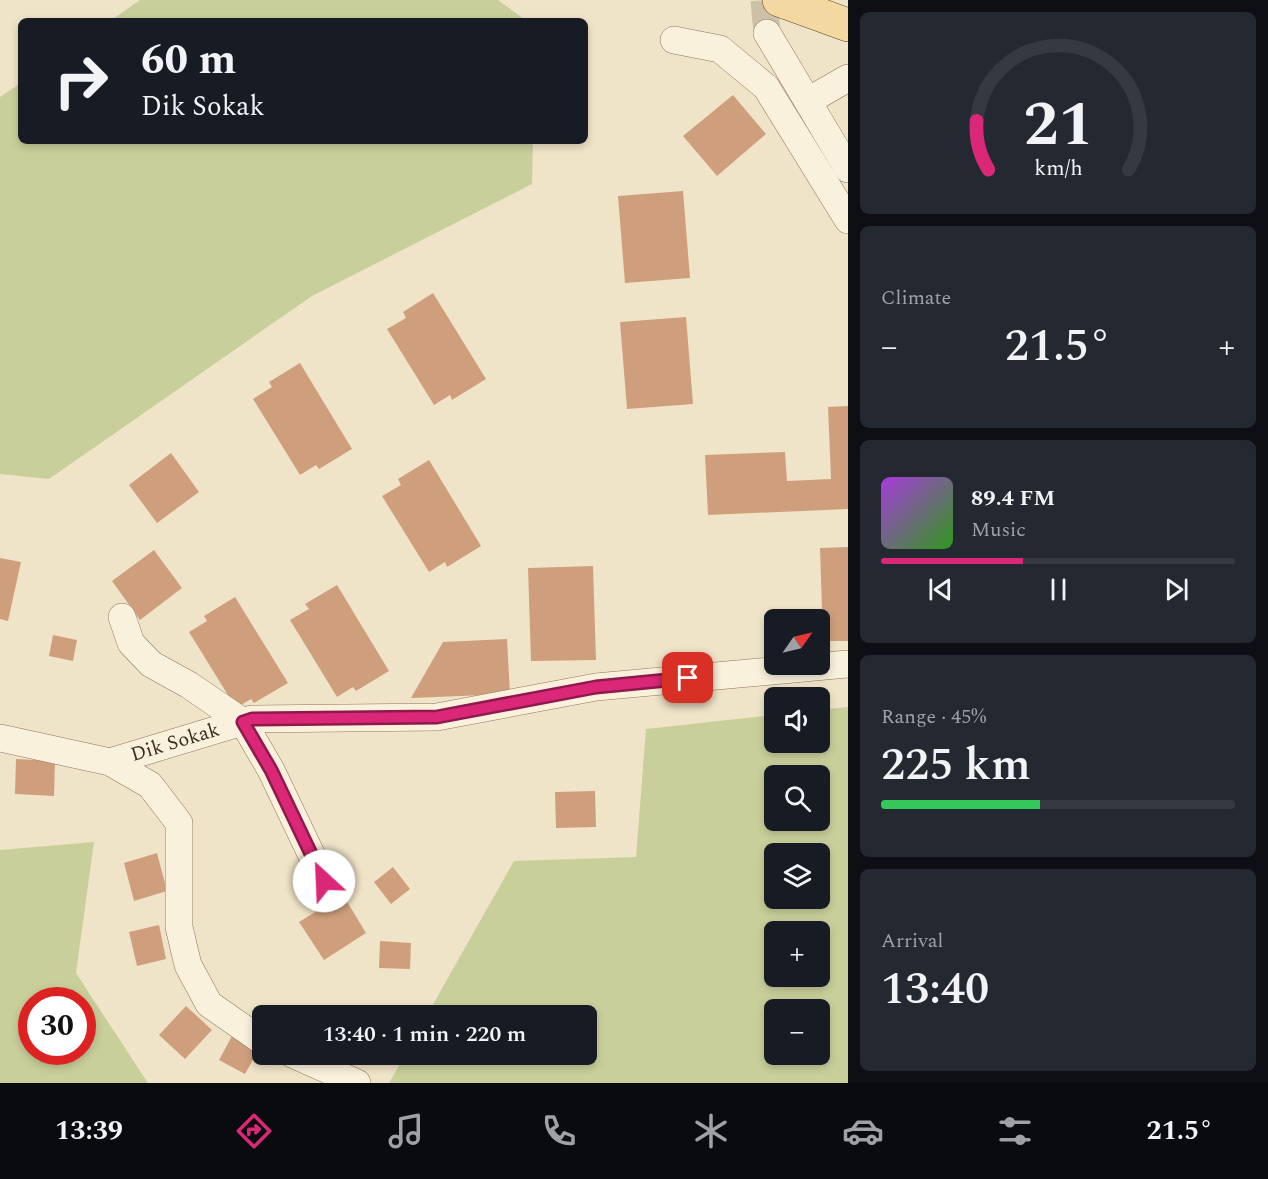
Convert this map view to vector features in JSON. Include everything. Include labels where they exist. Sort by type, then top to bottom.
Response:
[{"type":"main road","points":[[779,0],[848,25]]},
{"type":"street","points":[[767,33],[848,169]]},
{"type":"street","points":[[674,40],[720,49],[766,87],[848,220]]},
{"type":"street","points":[[808,101],[848,78]]},
{"type":"street","points":[[122,617],[131,643],[151,664],[189,685],[243,722],[271,770],[324,881]]},
{"type":"street","name":"Dik Sokak","points":[[110,762],[252,719],[437,717],[596,687],[848,664]]},
{"type":"street","points":[[0,738],[110,762],[150,785],[179,823],[179,927],[188,965],[209,1004],[252,1034]]},
{"type":"street","points":[[317,1065],[357,1083]]},
{"type":"green space","points":[[140,0],[498,0],[523,18],[114,18]]},
{"type":"green space","points":[[18,85],[18,144],[533,144],[532,184],[312,296],[49,479],[0,474],[0,97]]},
{"type":"green space","points":[[848,707],[848,1083],[389,1083],[399,1065],[597,1065],[597,1005],[433,1005],[514,861],[636,857],[646,729],[764,716],[764,753],[830,753],[830,709]]},
{"type":"green space","points":[[94,842],[76,973],[85,987],[18,987],[18,1065],[96,1065],[96,1004],[148,1083],[0,1083],[0,850]]},
{"type":"building","points":[[733,95],[766,134],[717,176],[683,136]]},
{"type":"building","points":[[683,191],[690,278],[625,283],[618,196]]},
{"type":"building","points":[[433,293],[486,379],[452,400],[450,395],[434,405],[387,329],[406,318],[403,312]]},
{"type":"building","points":[[686,317],[693,404],[627,409],[620,322]]},
{"type":"building","points":[[300,363],[352,449],[319,469],[316,465],[300,475],[253,399],[272,387],[269,382]]},
{"type":"building","points":[[848,406],[848,509],[708,515],[705,455],[785,452],[787,481],[831,479],[828,407]]},
{"type":"building","points":[[171,453],[199,492],[157,523],[129,485]]},
{"type":"building","points":[[429,460],[481,546],[447,567],[445,562],[429,572],[382,496],[401,485],[398,479]]},
{"type":"building","points":[[848,547],[848,641],[830,641],[830,609],[822,609],[820,548]]},
{"type":"building","points":[[154,550],[182,588],[140,620],[112,581]]},
{"type":"building","points":[[0,558],[21,562],[8,621],[0,619]]},
{"type":"building","points":[[593,566],[596,660],[531,661],[528,568]]},
{"type":"building","points":[[337,585],[389,671],[356,691],[353,687],[337,697],[290,620],[309,609],[305,604]]},
{"type":"building","points":[[235,597],[288,683],[254,703],[251,699],[236,708],[189,632],[207,621],[204,616]]},
{"type":"building","points":[[53,635],[77,640],[73,661],[49,656]]},
{"type":"building","points":[[507,639],[510,694],[411,698],[443,642]]},
{"type":"building","points":[[16,759],[55,761],[54,796],[15,794]]},
{"type":"building","points":[[595,791],[596,827],[556,828],[555,792]]},
{"type":"building","points":[[157,853],[167,891],[134,901],[124,863]]},
{"type":"building","points":[[393,867],[410,889],[391,904],[374,882]]},
{"type":"building","points":[[343,895],[366,933],[324,960],[299,922]]},
{"type":"building","points":[[159,925],[166,959],[137,966],[129,932]]},
{"type":"building","points":[[380,941],[411,943],[410,969],[379,968]]},
{"type":"building","points":[[186,1006],[212,1030],[185,1059],[159,1035]]},
{"type":"building","points":[[232,1036],[252,1048],[252,1062],[245,1074],[219,1060]]},
{"type":"tunnel","points":[[764,0],[767,33]]},
{"type":"route","points":[[324,881],[271,770],[243,722],[252,719],[437,717],[596,687],[688,678]]}]
